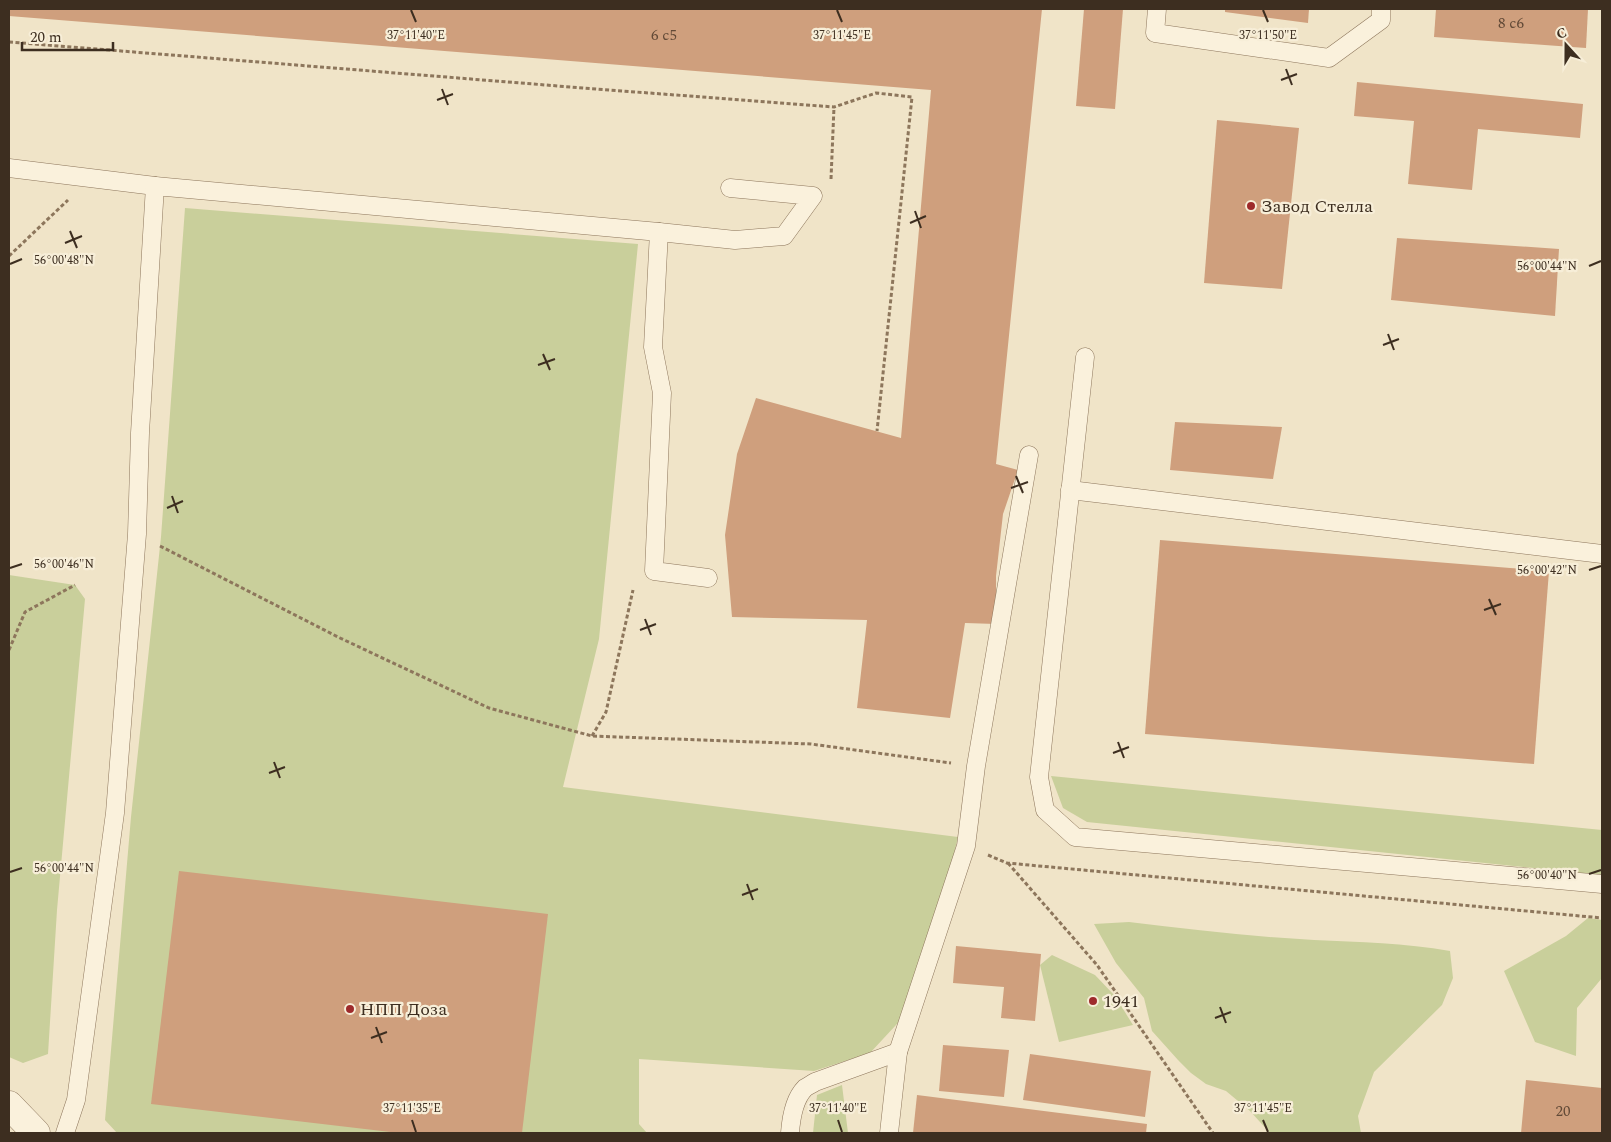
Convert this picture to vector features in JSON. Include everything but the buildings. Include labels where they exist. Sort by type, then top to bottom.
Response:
[{"type":"street","points":[[9,1104],[36,1133]]},
{"type":"lane","points":[[1157,9],[1155,33],[1329,58],[1381,20],[1382,9]]},
{"type":"lane","points":[[9,168],[155,186],[735,240],[784,236],[813,196]]},
{"type":"lane","points":[[65,1133],[76,1100],[115,813],[137,534],[140,433],[155,186]]},
{"type":"lane","points":[[730,188],[813,196]]},
{"type":"lane","points":[[659,232],[653,347],[662,393],[654,571],[708,578]]},
{"type":"lane","points":[[1085,357],[1039,777],[1045,810],[1075,837],[1602,884]]},
{"type":"lane","points":[[889,1133],[898,1052],[966,846],[976,766],[1029,455]]},
{"type":"lane","points":[[1070,490],[1602,554]]},
{"type":"lane","points":[[790,1133],[790,1123],[798,1099],[806,1088],[815,1082],[898,1052]]},
{"type":"path","points":[[9,42],[834,107],[876,93],[912,97],[877,431]]},
{"type":"path","points":[[813,196],[831,179],[834,107]]},
{"type":"path","points":[[9,256],[90,178]]},
{"type":"path","points":[[137,534],[340,638],[489,708],[592,736],[811,744],[976,766]]},
{"type":"path","points":[[9,650],[25,612],[75,585]]},
{"type":"path","points":[[592,736],[606,712],[633,590]]},
{"type":"path","points":[[966,846],[1008,863],[1602,918]]},
{"type":"path","points":[[1008,863],[1097,965],[1213,1133]]},
{"type":"green space","points":[[185,208],[638,244],[599,639],[563,787],[958,837],[930,954],[909,1011],[870,1053],[814,1071],[639,1059],[639,1124],[647,1133],[117,1133],[105,1120],[131,817],[161,537]]},
{"type":"green space","points":[[9,575],[75,585],[85,599],[57,910],[48,1054],[23,1063],[9,1057]]},
{"type":"green space","points":[[1051,776],[1602,830],[1602,875],[1087,822],[1063,808]]},
{"type":"green space","points":[[1588,918],[1602,920],[1602,978],[1577,1008],[1576,1056],[1535,1042],[1504,971],[1566,936]]},
{"type":"green space","points":[[1129,922],[1244,935],[1433,948],[1450,951],[1453,978],[1442,1005],[1374,1072],[1358,1116],[1361,1133],[1270,1133],[1250,1111],[1226,1091],[1206,1084],[1191,1073],[1152,1031],[1144,998],[1116,963],[1094,924]]},
{"type":"green space","points":[[1052,955],[1095,975],[1115,996],[1133,1025],[1059,1042],[1040,965]]},
{"type":"green space","points":[[842,1085],[848,1133],[813,1133],[817,1095]]},
{"type":"place","name":"Завод Стелла","points":[[1251,206]]},
{"type":"place","name":"1941","points":[[1093,1001]]},
{"type":"place","name":"НПП Доза","points":[[350,1009]]}]
